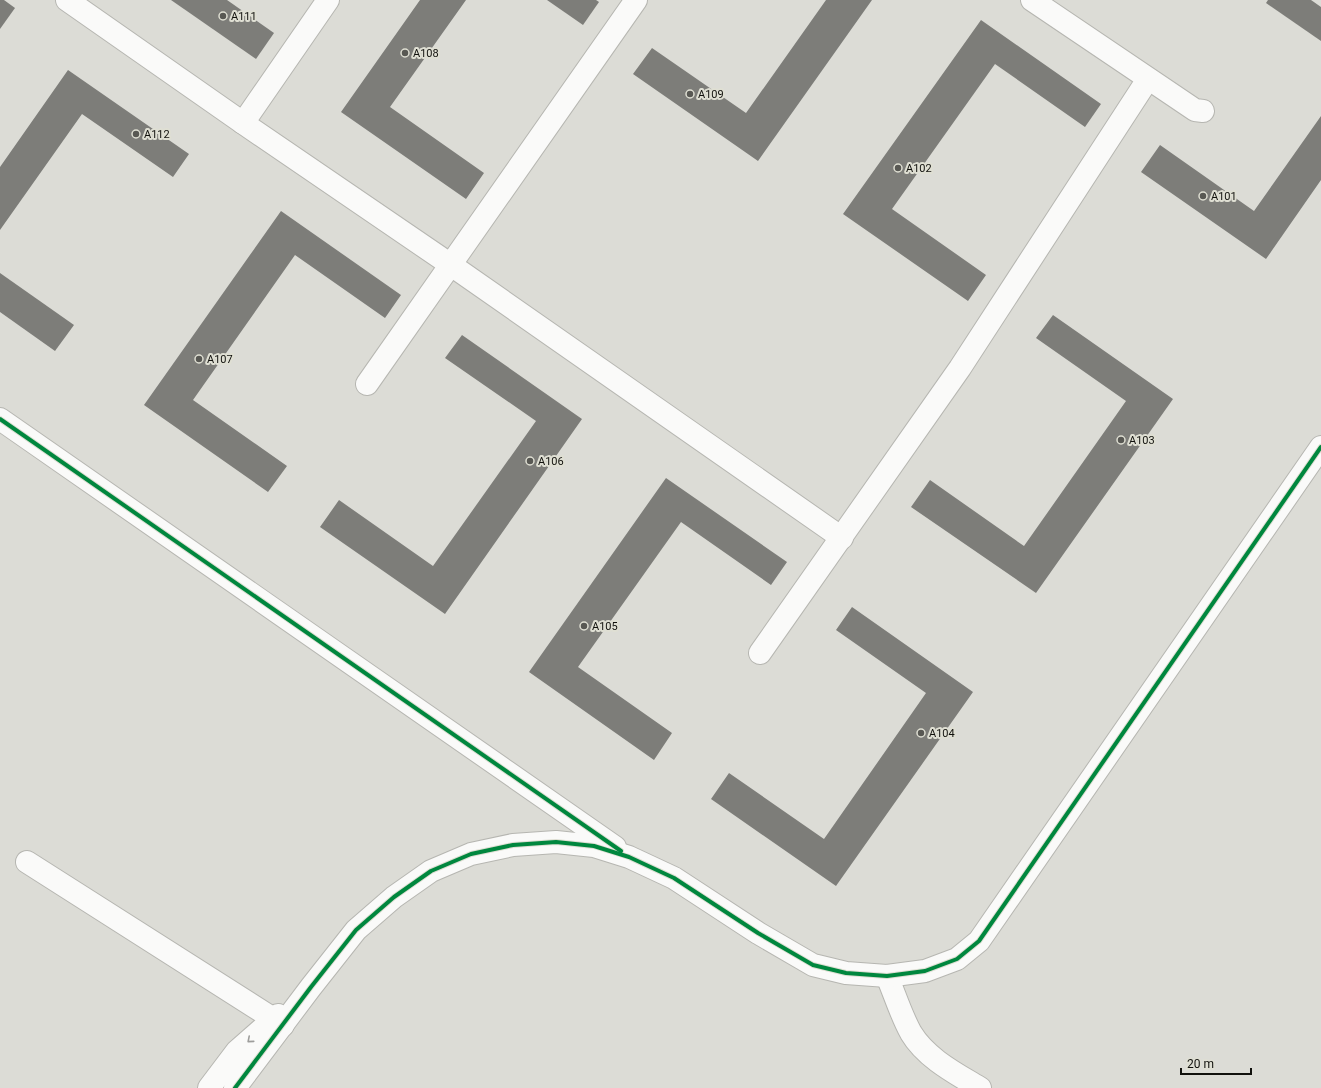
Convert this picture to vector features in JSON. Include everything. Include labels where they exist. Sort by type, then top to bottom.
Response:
[{"type":"street","points":[[67,0],[243,123],[451,264],[842,538]]},
{"type":"street","points":[[367,384],[636,0]]},
{"type":"street","points":[[1032,0],[1195,110],[1203,111]]},
{"type":"street","points":[[243,123],[326,1]]},
{"type":"street","points":[[760,653],[960,368],[1148,79]]},
{"type":"street","points":[[0,418],[629,857]]},
{"type":"street","points":[[235,1088],[279,1022],[311,987],[356,930],[394,897],[431,871],[471,854],[513,845],[556,842],[594,846],[629,857],[674,878],[758,933],[813,965],[846,973],[887,976],[925,971],[957,959],[979,941],[1321,447]]},
{"type":"street","points":[[27,862],[279,1022]]},
{"type":"street","points":[[887,976],[912,1033],[924,1049],[938,1062],[980,1088]]},
{"type":"street","points":[[209,1088],[237,1051],[279,1022]]},
{"type":"building","points":[[0,0],[4,0],[15,8],[0,29]]},
{"type":"building","name":"A111","points":[[171,0],[227,0],[274,33],[256,59]]},
{"type":"building","name":"A108","points":[[420,0],[466,0],[390,107],[484,173],[466,199],[341,112]]},
{"type":"building","points":[[547,0],[596,0],[599,2],[583,25]]},
{"type":"building","name":"A109","points":[[826,0],[872,0],[758,161],[633,74],[652,48],[746,113]]},
{"type":"building","points":[[1268,0],[1311,0],[1321,7],[1321,41],[1266,3]]},
{"type":"building","name":"A102","points":[[981,20],[1101,104],[1085,127],[995,64],[892,209],[986,275],[968,301],[843,214]]},
{"type":"building","name":"A112","points":[[68,70],[189,154],[173,177],[82,114],[0,230],[0,167]]},
{"type":"building","name":"A101","points":[[1321,116],[1321,180],[1266,259],[1141,172],[1160,145],[1254,211]]},
{"type":"building","name":"A107","points":[[281,211],[401,295],[385,318],[295,255],[193,400],[287,466],[268,492],[144,405]]},
{"type":"building","points":[[0,273],[74,325],[55,351],[0,312]]},
{"type":"building","name":"A103","points":[[1053,315],[1173,399],[1036,593],[911,507],[930,480],[1024,546],[1126,401],[1036,338]]},
{"type":"building","name":"A106","points":[[462,335],[582,419],[445,614],[320,527],[339,500],[433,566],[536,421],[445,358]]},
{"type":"building","name":"A105","points":[[666,478],[787,562],[771,585],[681,522],[578,667],[672,733],[654,760],[529,672]]},
{"type":"building","name":"A104","points":[[852,607],[973,692],[836,886],[711,799],[729,773],[824,839],[926,693],[836,630]]},
{"type":"cycle path","points":[[0,419],[621,851]]},
{"type":"cycle path","points":[[235,1088],[356,930],[394,897],[431,871],[471,854],[513,845],[556,842],[594,846],[629,857],[674,878],[758,933],[813,965],[846,973],[887,976],[925,971],[957,959],[979,941],[1321,447]]},
{"type":"place","name":"A111","points":[[223,16]]},
{"type":"place","name":"A108","points":[[405,53]]},
{"type":"place","name":"A109","points":[[690,94]]},
{"type":"place","name":"A112","points":[[136,134]]},
{"type":"place","name":"A102","points":[[898,168]]},
{"type":"place","name":"A101","points":[[1203,196]]},
{"type":"place","name":"A107","points":[[199,359]]},
{"type":"place","name":"A103","points":[[1121,440]]},
{"type":"place","name":"A106","points":[[530,461]]},
{"type":"place","name":"A105","points":[[584,626]]},
{"type":"place","name":"A104","points":[[921,733]]}]
